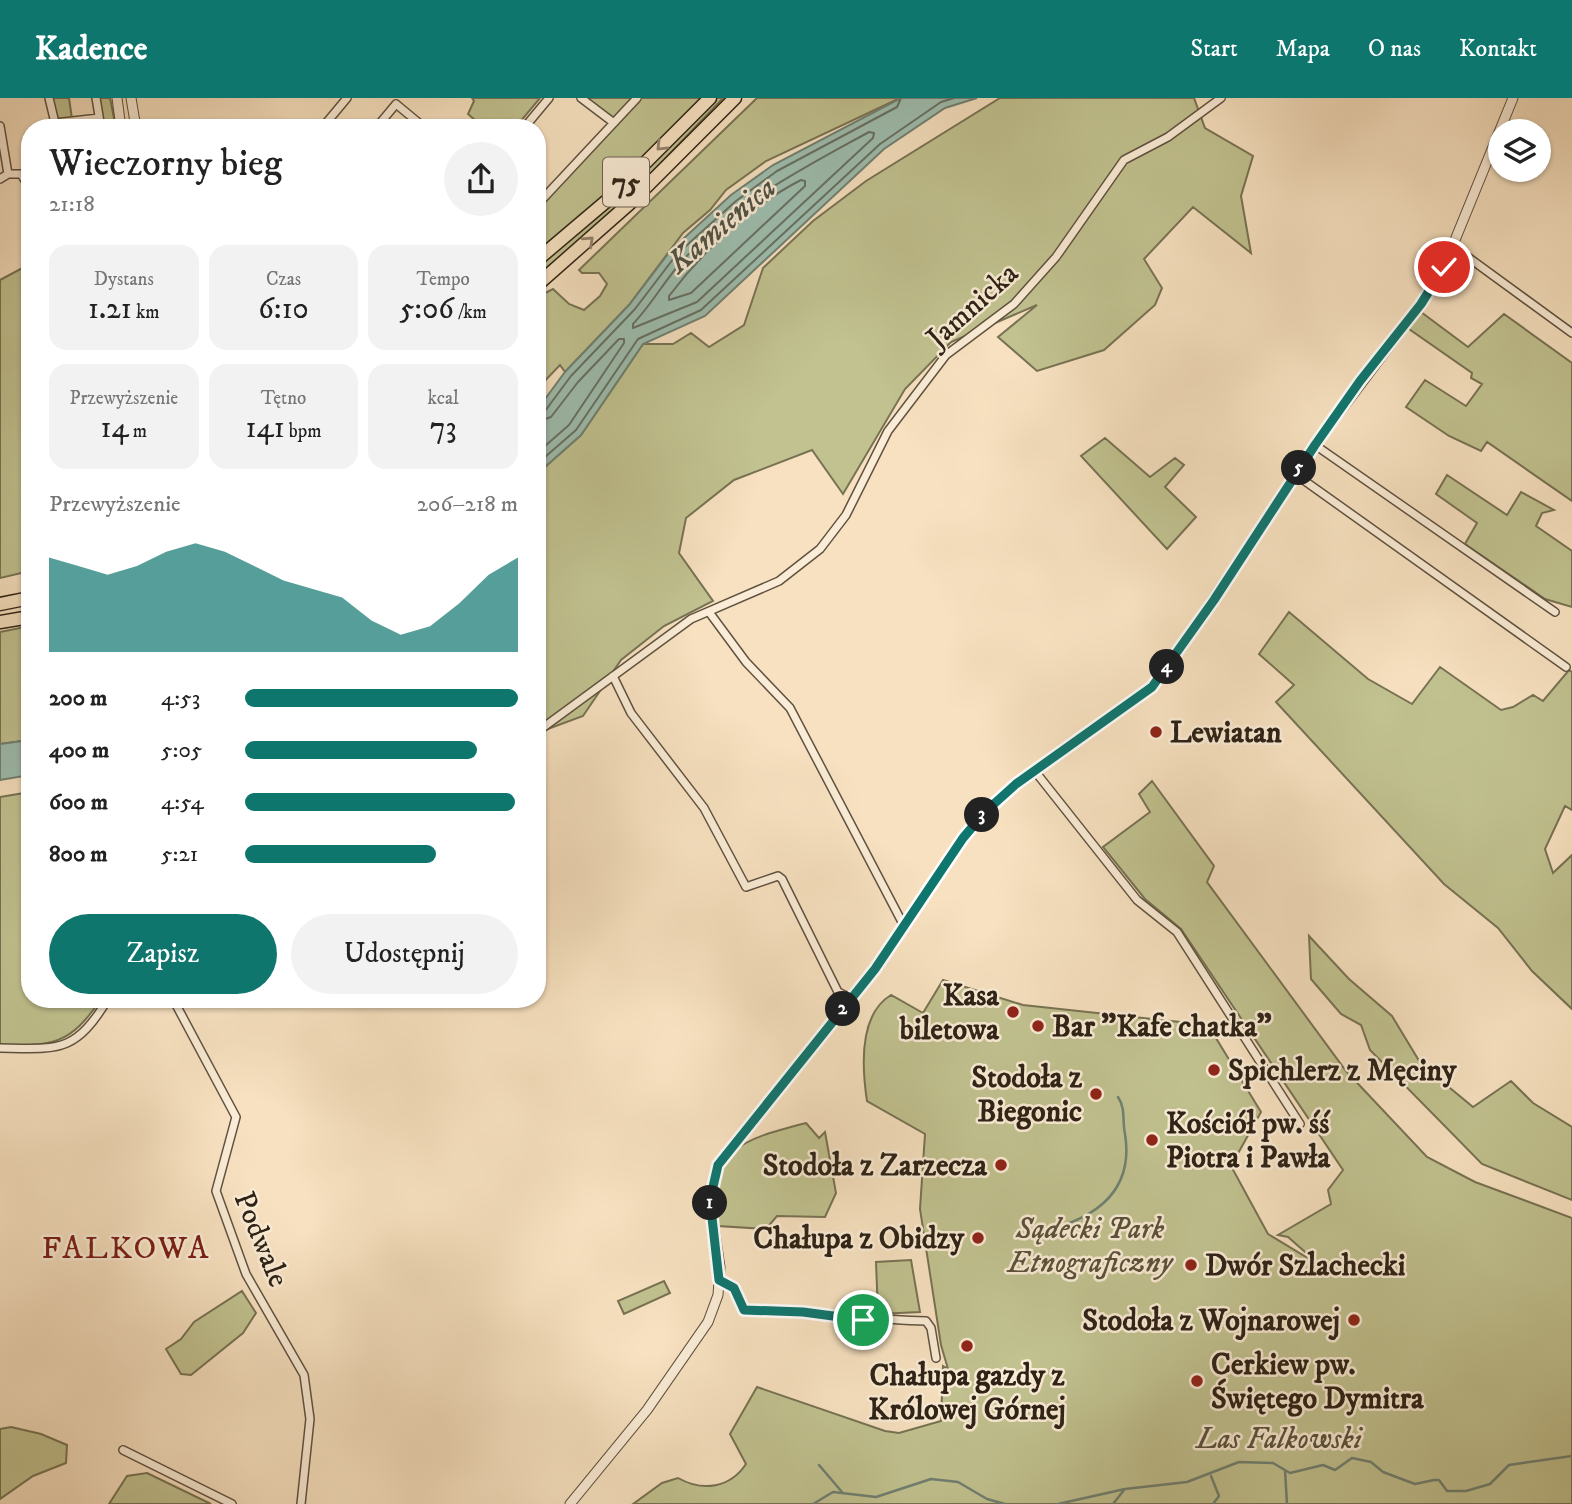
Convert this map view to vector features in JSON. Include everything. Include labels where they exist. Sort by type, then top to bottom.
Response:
[{"type":"main road","name":"75","points":[[546,252],[609,200],[710,98]]},
{"type":"main road","name":"75","points":[[546,277],[630,203],[735,98]]},
{"type":"main road","points":[[0,604],[21,600]]},
{"type":"main road","points":[[0,622],[21,618]]},
{"type":"street","points":[[49,98],[54,119]]},
{"type":"street","points":[[92,119],[99,118],[96,98]]},
{"type":"street","points":[[117,98],[120,119]]},
{"type":"street","points":[[131,98],[134,119]]},
{"type":"street","points":[[330,119],[347,98]]},
{"type":"street","points":[[388,98],[414,119]]},
{"type":"street","points":[[532,119],[549,98]]},
{"type":"street","points":[[581,98],[614,123]]},
{"type":"street","points":[[546,195],[637,98]]},
{"type":"street","name":"Jamnicka","points":[[546,725],[691,619],[779,581],[820,549],[846,515],[888,431],[946,355],[1014,304],[1056,257],[1124,160],[1168,138],[1221,98]]},
{"type":"street","points":[[570,1504],[646,1409],[708,1322],[718,1295],[719,1280],[710,1200],[718,1165],[852,999],[963,838],[985,812],[1034,770],[1152,687],[1214,600],[1315,445],[1360,381],[1421,304],[1454,247],[1498,130],[1513,98]]},
{"type":"street","points":[[384,119],[396,104]]},
{"type":"street","points":[[0,126],[8,174]]},
{"type":"street","points":[[0,179],[8,174],[21,174]]},
{"type":"street","points":[[1454,247],[1572,333]]},
{"type":"street","points":[[1315,445],[1555,612]]},
{"type":"street","points":[[1295,474],[1566,667]]},
{"type":"street","points":[[709,612],[746,662],[790,708],[904,924]]},
{"type":"street","points":[[613,676],[631,713],[704,808],[746,887],[778,876],[782,879],[838,992],[852,999]]},
{"type":"street","points":[[1034,770],[1137,901],[1177,932],[1300,1124]]},
{"type":"street","points":[[0,1048],[45,1049],[72,1042],[89,1030],[102,1008]]},
{"type":"street","name":"Podwale","points":[[178,1008],[236,1117],[216,1191],[226,1223],[246,1274],[304,1375],[310,1419],[301,1504]]},
{"type":"street","points":[[719,1280],[734,1288],[744,1310],[803,1312],[863,1320],[926,1321],[931,1328],[936,1358]]},
{"type":"street","points":[[123,1450],[232,1504]]},
{"type":"green space","points":[[51,98],[69,98],[72,119],[55,119]]},
{"type":"green space","points":[[98,98],[110,98],[114,119],[102,119]]},
{"type":"green space","points":[[472,98],[540,98],[522,119],[474,119],[468,114],[474,101]]},
{"type":"green space","points":[[581,98],[710,98],[546,249],[546,194],[614,123]]},
{"type":"green space","points":[[716,98],[723,98],[633,192],[546,269],[546,258],[631,183]]},
{"type":"green space","points":[[757,98],[900,98],[766,161],[726,190],[710,210],[683,233],[629,305],[565,372],[560,365],[546,380],[546,292],[553,289],[569,304],[584,310],[600,296],[607,284],[599,273],[582,273],[579,270]]},
{"type":"green space","points":[[1000,98],[1194,98],[1205,128],[1253,156],[1241,196],[1251,253],[1193,207],[1144,259],[1162,288],[1155,305],[1104,350],[1037,371],[998,337],[1037,305],[951,342],[905,389],[843,494],[812,450],[734,480],[686,518],[679,553],[713,601],[664,626],[621,660],[583,716],[546,730],[546,466],[581,435],[643,344],[673,344],[691,333],[709,347],[744,325],[763,268],[813,221],[866,181]]},
{"type":"green space","points":[[21,269],[21,573],[0,578],[0,280]]},
{"type":"green space","points":[[1421,312],[1468,347],[1504,314],[1572,363],[1572,501],[1487,442],[1481,451],[1449,436],[1406,407],[1425,380],[1466,406],[1482,384],[1471,378],[1472,373],[1409,329]]},
{"type":"green space","points":[[1105,438],[1150,477],[1175,458],[1184,465],[1165,487],[1196,517],[1167,549],[1081,456]]},
{"type":"green space","points":[[1447,475],[1507,515],[1521,492],[1554,510],[1542,513],[1536,526],[1572,551],[1572,607],[1545,599],[1465,544],[1477,523],[1436,494]]},
{"type":"green space","points":[[1289,612],[1368,679],[1412,704],[1440,667],[1501,710],[1513,707],[1533,695],[1543,701],[1569,670],[1572,672],[1572,810],[1565,806],[1545,849],[1553,873],[1572,855],[1572,1009],[1532,971],[1498,928],[1444,884],[1276,702],[1294,685],[1259,654]]},
{"type":"green space","points":[[21,628],[21,741],[0,744],[0,632]]},
{"type":"green space","name":"Sądecki Park Etnograficzny","points":[[1152,781],[1214,866],[1207,882],[1346,1071],[1427,1157],[1475,1182],[1572,1218],[1572,1504],[633,1504],[662,1483],[678,1478],[706,1486],[724,1483],[740,1472],[746,1464],[730,1434],[757,1387],[885,1431],[899,1433],[941,1421],[943,1366],[948,1369],[941,1345],[920,1209],[925,1134],[867,1101],[865,1088],[864,1058],[868,1029],[880,1004],[891,995],[923,1013],[943,980],[1023,1005],[1208,1025],[1261,1112],[1231,1166],[1268,1234],[1321,1266],[1288,1237],[1278,1235],[1331,1204],[1328,1190],[1343,1170],[1181,929],[1145,899],[1103,847],[1150,812],[1139,794]]},
{"type":"green space","points":[[21,794],[21,1008],[94,1008],[80,1026],[59,1040],[47,1043],[0,1045],[0,797]]},
{"type":"green space","points":[[1309,936],[1349,979],[1392,1016],[1421,1064],[1473,1107],[1511,1081],[1533,1103],[1572,1127],[1572,1200],[1482,1164],[1370,1050],[1361,1025],[1341,1014],[1311,979]]},
{"type":"green space","points":[[806,1123],[819,1138],[825,1132],[836,1193],[825,1217],[777,1216],[766,1229],[718,1226],[715,1200],[717,1180],[723,1164],[747,1142]]},
{"type":"green space","points":[[911,1260],[920,1312],[878,1314],[876,1262]]},
{"type":"green space","points":[[664,1281],[670,1293],[624,1314],[618,1301]]},
{"type":"green space","points":[[242,1291],[256,1313],[243,1333],[191,1375],[181,1374],[166,1349],[181,1339],[194,1322]]},
{"type":"green space","points":[[11,1427],[41,1434],[67,1445],[66,1463],[33,1476],[0,1499],[0,1429]]},
{"type":"green space","points":[[147,1473],[211,1504],[109,1504],[127,1476]]},
{"type":"water","name":"Kamienica","points":[[901,98],[977,98],[945,108],[884,149],[705,316],[643,344],[581,435],[546,466],[546,398],[565,372],[629,305],[671,250],[731,195],[773,165]]},
{"type":"water","points":[[21,741],[21,776],[0,780],[0,744]]},
{"type":"waterway","points":[[1034,1233],[1073,1222],[1090,1213],[1104,1203],[1115,1190],[1123,1174],[1126,1156],[1123,1111],[1118,1097]]},
{"type":"waterway","points":[[1435,1480],[1439,1480],[1447,1491],[1466,1491],[1490,1484],[1509,1465],[1572,1456]]},
{"type":"waterway","points":[[1058,1504],[1125,1489],[1187,1482],[1239,1462],[1273,1463],[1290,1473],[1323,1465],[1335,1470],[1352,1458],[1371,1462],[1383,1472],[1415,1484],[1434,1480]]},
{"type":"waterway","points":[[819,1465],[842,1492]]},
{"type":"waterway","points":[[1285,1470],[1287,1504]]},
{"type":"waterway","points":[[1211,1476],[1219,1496],[1213,1504]]},
{"type":"waterway","points":[[813,1504],[833,1492],[876,1497],[931,1479],[958,1482],[987,1499],[1005,1504]]},
{"type":"waterway","points":[[1113,1504],[1124,1490]]},
{"type":"place","name":"Lewiatan","points":[[1156,732]]},
{"type":"place","name":"Kasa biletowa","points":[[1013,1012]]},
{"type":"place","name":"Bar \"Kafe chatka\"","points":[[1038,1026]]},
{"type":"place","name":"Spichlerz z Męciny","points":[[1214,1070]]},
{"type":"place","name":"Stodoła z Biegonic","points":[[1096,1094]]},
{"type":"place","name":"Kościół pw. śś Piotra i Pawła","points":[[1152,1140]]},
{"type":"place","name":"Stodoła z Zarzecza","points":[[1001,1165]]},
{"type":"place","name":"Chałupa z Obidzy","points":[[978,1238]]},
{"type":"place","name":"Dwór Szlachecki","points":[[1191,1265]]},
{"type":"place","name":"Stodoła z Wojnarowej","points":[[1354,1320]]},
{"type":"place","name":"Chałupa gazdy z Królowej Górnej","points":[[967,1346]]},
{"type":"place","name":"Cerkiew pw. Świętego Dymitra","points":[[1197,1381]]},
{"type":"district","name":"FALKOWA","points":[[126,1247]]},
{"type":"route","points":[[863,1320],[803,1312],[744,1310],[734,1288],[719,1280],[720,1267],[710,1200],[718,1165],[875,969],[963,838],[985,812],[1016,784],[1152,687],[1214,600],[1315,445],[1360,381],[1421,304],[1444,267]]},
{"type":"park label","name":"Las Falkowski","points":[[1279,1438]]}]
